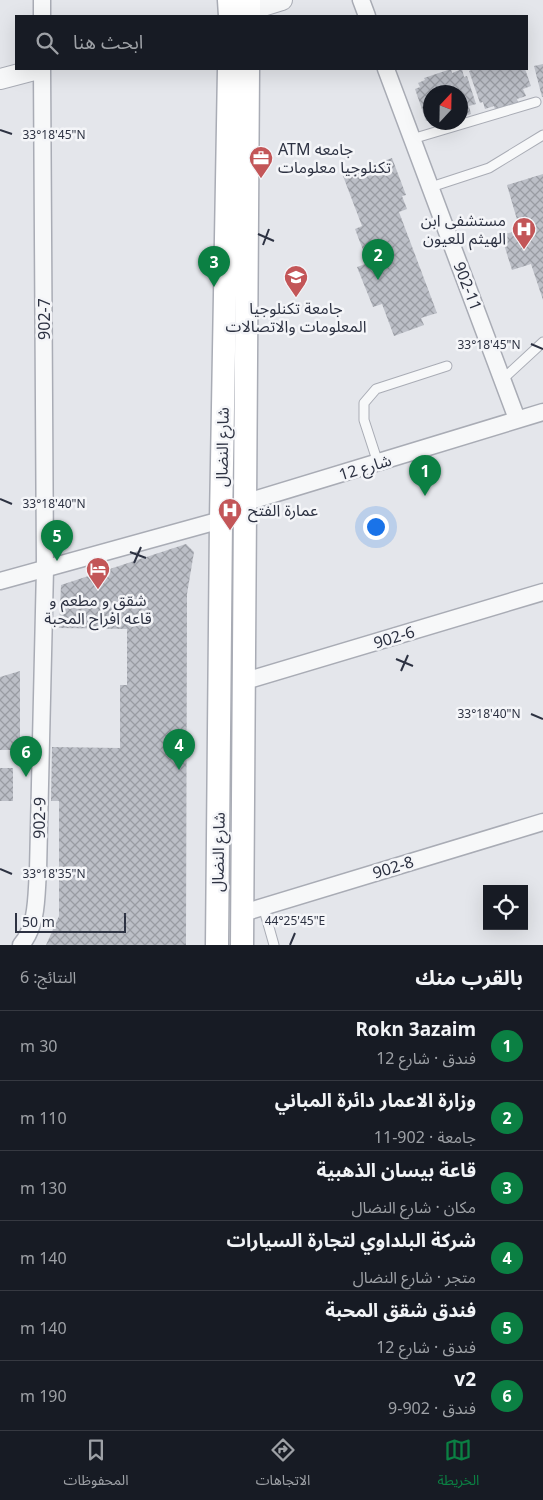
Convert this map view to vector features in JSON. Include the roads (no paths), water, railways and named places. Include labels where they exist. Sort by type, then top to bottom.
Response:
[{"type":"main road","name":"شارع النضال","points":[[217,945],[220,520],[229,70]]},
{"type":"main road","name":"شارع النضال","points":[[242,945],[253,910],[245,681],[244,503],[248,70]]},
{"type":"street","points":[[42,0],[42,15]]},
{"type":"street","points":[[239,10],[282,0]]},
{"type":"street","points":[[361,0],[367,15]]},
{"type":"street","points":[[0,79],[34,70]]},
{"type":"street","name":"902-7","points":[[42,70],[45,568]]},
{"type":"street","name":"902-11","points":[[386,70],[517,419]]},
{"type":"street","name":"شارع 12","points":[[244,503],[543,412]]},
{"type":"street","points":[[0,581],[220,520]]},
{"type":"street","name":"902-9","points":[[21,945],[31,927],[36,899],[45,568]]},
{"type":"street","name":"902-6","points":[[245,681],[543,592]]},
{"type":"street","name":"902-8","points":[[253,910],[543,822]]},
{"type":"lane","points":[[412,140],[536,102]]},
{"type":"lane","points":[[431,187],[490,168],[542,136]]},
{"type":"lane","points":[[502,379],[543,342]]},
{"type":"lane","points":[[378,463],[364,420],[364,403],[376,389],[446,366]]},
{"type":"lane","points":[[253,910],[274,945]]},
{"type":"place","name":"ATM جامعه تكنلوجيا معلومات","points":[[261,179]]},
{"type":"place","name":"مستشفى ابن الهيثم للعيون","points":[[524,250]]},
{"type":"place","name":"وزارة الاعمار دائرة المباني","points":[[378,280]]},
{"type":"place","name":"قاعة بيسان الذهبية","points":[[214,287]]},
{"type":"place","name":"جامعة تكنلوجيا المعلومات والاتصالات","points":[[296,298]]},
{"type":"place","name":"Rokn 3azaim","points":[[425,496]]},
{"type":"place","name":"عمارة الفتح","points":[[230,531]]},
{"type":"place","name":"فندق شقق المحبة","points":[[57,561]]},
{"type":"place","name":"شقق و مطعم و قاعه افراح المحبة","points":[[98,590]]},
{"type":"place","name":"شركة البلداوي لتجارة السيارات","points":[[179,770]]},
{"type":"place","name":"v2","points":[[26,777]]}]
